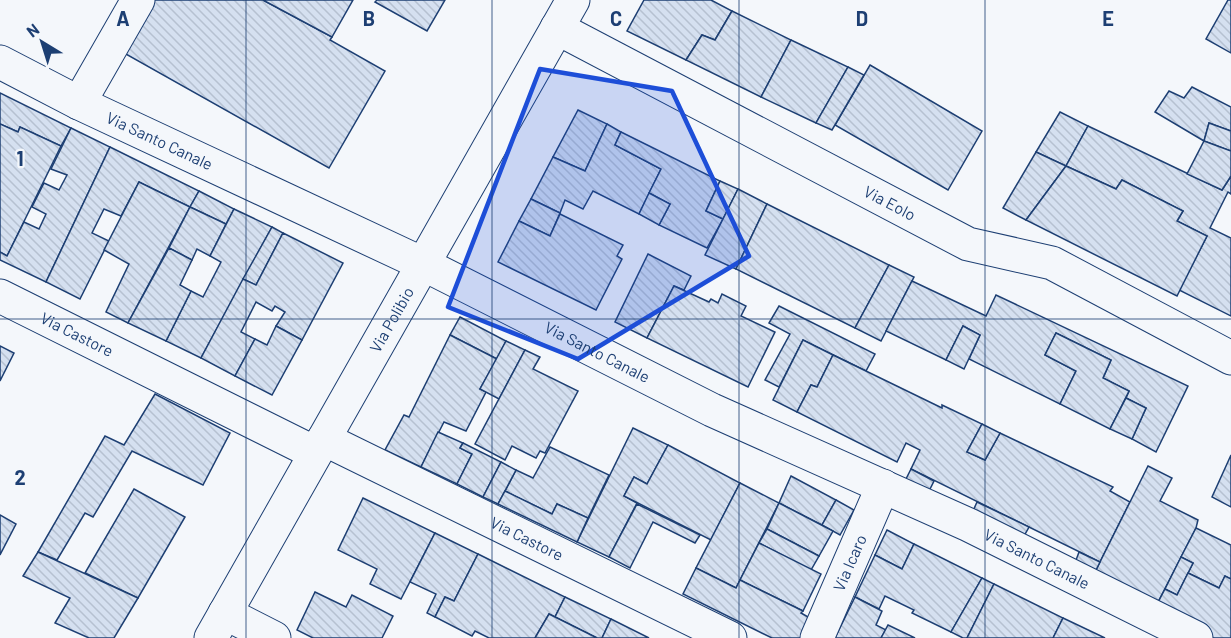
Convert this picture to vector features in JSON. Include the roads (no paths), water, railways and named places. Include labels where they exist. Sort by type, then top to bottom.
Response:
[{"type":"street","points":[[79,103],[138,0]]},
{"type":"street","name":"Via Polibio","points":[[218,626],[565,14]]},
{"type":"street","name":"Via Eolo","points":[[565,14],[968,244],[1052,263],[1231,358]]},
{"type":"street","name":"Via Santo Canale","points":[[0,62],[79,103],[423,264],[712,410],[969,525],[1196,638]]},
{"type":"street","name":"Via Castore","points":[[0,296],[730,638]]},
{"type":"street","name":"Via Icaro","points":[[817,638],[883,486]]},
{"type":"street","points":[[218,626],[274,638]]}]
